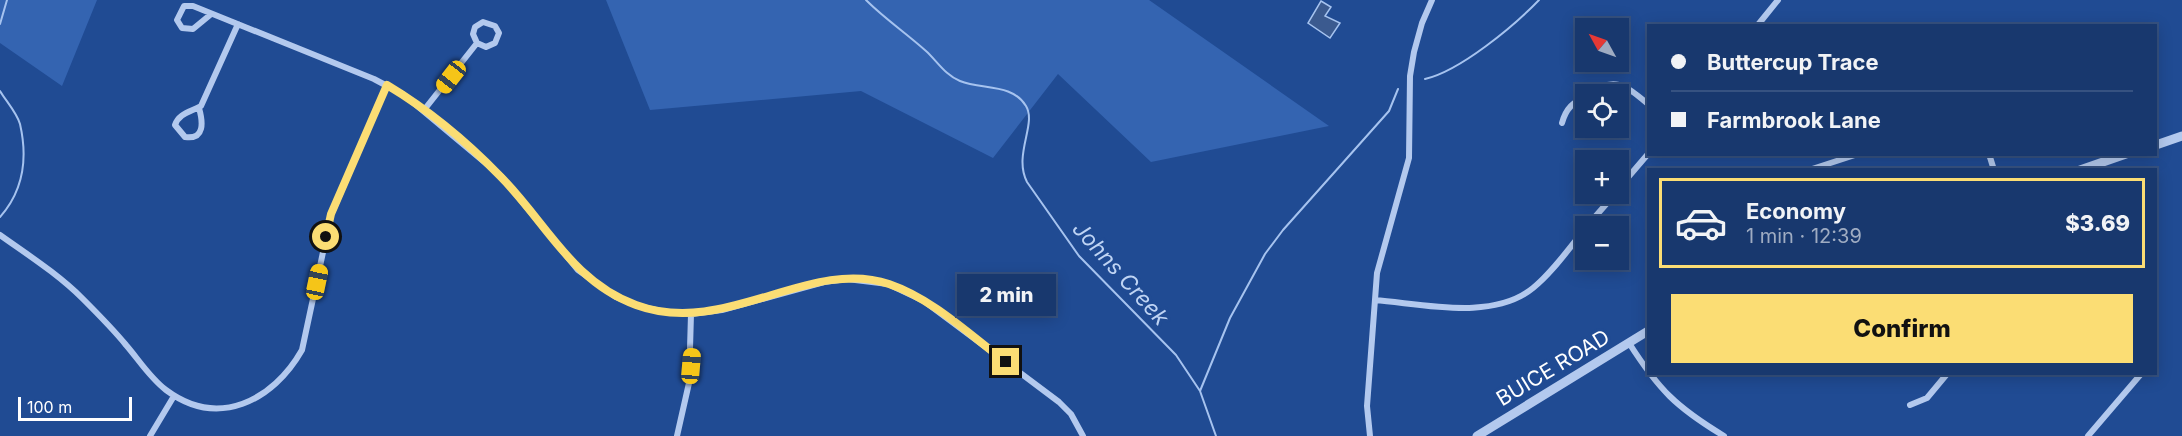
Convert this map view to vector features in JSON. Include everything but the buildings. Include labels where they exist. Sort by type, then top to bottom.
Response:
[{"type":"street","points":[[1370,436],[1367,406],[1380,259],[1408,158],[1411,134],[1410,76],[1422,23],[1432,0]]},
{"type":"street","points":[[1758,24],[1778,0]]},
{"type":"street","points":[[210,15],[193,30],[182,28],[177,20],[178,12],[189,4],[210,15],[238,24],[387,85],[424,110],[501,176],[531,210],[567,259],[593,283],[616,297],[638,306],[665,312],[692,314],[722,310],[836,280],[869,280],[888,284],[924,301],[1059,402],[1071,414],[1083,436]]},
{"type":"street","points":[[490,22],[498,29],[498,39],[490,46],[477,43],[473,34],[478,24],[490,22]]},
{"type":"street","points":[[199,108],[203,126],[201,132],[192,137],[184,136],[177,129],[176,121],[182,115],[199,108],[210,89],[238,24]]},
{"type":"street","points":[[424,110],[477,43]]},
{"type":"street","points":[[0,235],[46,267],[80,296],[113,329],[156,381],[174,396],[194,405],[213,409],[233,407],[253,401],[267,392],[294,363],[302,350],[331,214],[387,85]]},
{"type":"street","points":[[1629,89],[1647,103]]},
{"type":"street","points":[[1562,123],[1565,113],[1575,103]]},
{"type":"street","points":[[2157,145],[2182,136]]},
{"type":"street","points":[[1629,176],[1647,155]]},
{"type":"street","points":[[1815,168],[1852,156]]},
{"type":"street","points":[[2086,168],[2120,156]]},
{"type":"street","points":[[1596,216],[1606,204]]},
{"type":"street","points":[[1375,300],[1479,308],[1510,301],[1544,278],[1575,240]]},
{"type":"street","points":[[677,436],[689,383],[692,314]]},
{"type":"street","name":"BUICE ROAD","points":[[1477,436],[1647,332]]},
{"type":"street","points":[[1629,343],[1647,372]]},
{"type":"street","points":[[1649,375],[1671,400],[1724,436]]},
{"type":"street","points":[[1910,405],[1927,398],[1946,375]]},
{"type":"street","points":[[2088,436],[2140,375]]},
{"type":"street","points":[[150,436],[174,396]]},
{"type":"shaded area","points":[[0,0],[97,0],[62,86],[0,43]]},
{"type":"shaded area","points":[[606,0],[1149,0],[1329,126],[1151,162],[1058,74],[993,158],[861,91],[650,110]]},
{"type":"shaded area","points":[[1321,1],[1331,7],[1325,16],[1340,23],[1330,38],[1308,23]]},
{"type":"waterway","points":[[0,24],[7,0]]},
{"type":"waterway","name":"Johns Creek","points":[[866,0],[955,78],[969,84],[1005,90],[1020,99],[1026,106],[1029,122],[1022,161],[1027,182],[1079,256],[1176,355],[1200,391],[1216,436]]},
{"type":"waterway","points":[[1425,79],[1454,67],[1486,46],[1539,0]]},
{"type":"waterway","points":[[1200,391],[1230,318],[1265,254],[1283,230],[1389,111],[1398,89]]},
{"type":"waterway","points":[[0,91],[19,120],[24,150],[19,185],[0,217]]},
{"type":"route","points":[[326,237],[331,214],[387,85],[424,110],[487,163],[531,210],[567,259],[593,283],[616,297],[638,306],[665,312],[692,314],[722,310],[824,282],[848,279],[869,280],[908,291],[1006,362]]}]
